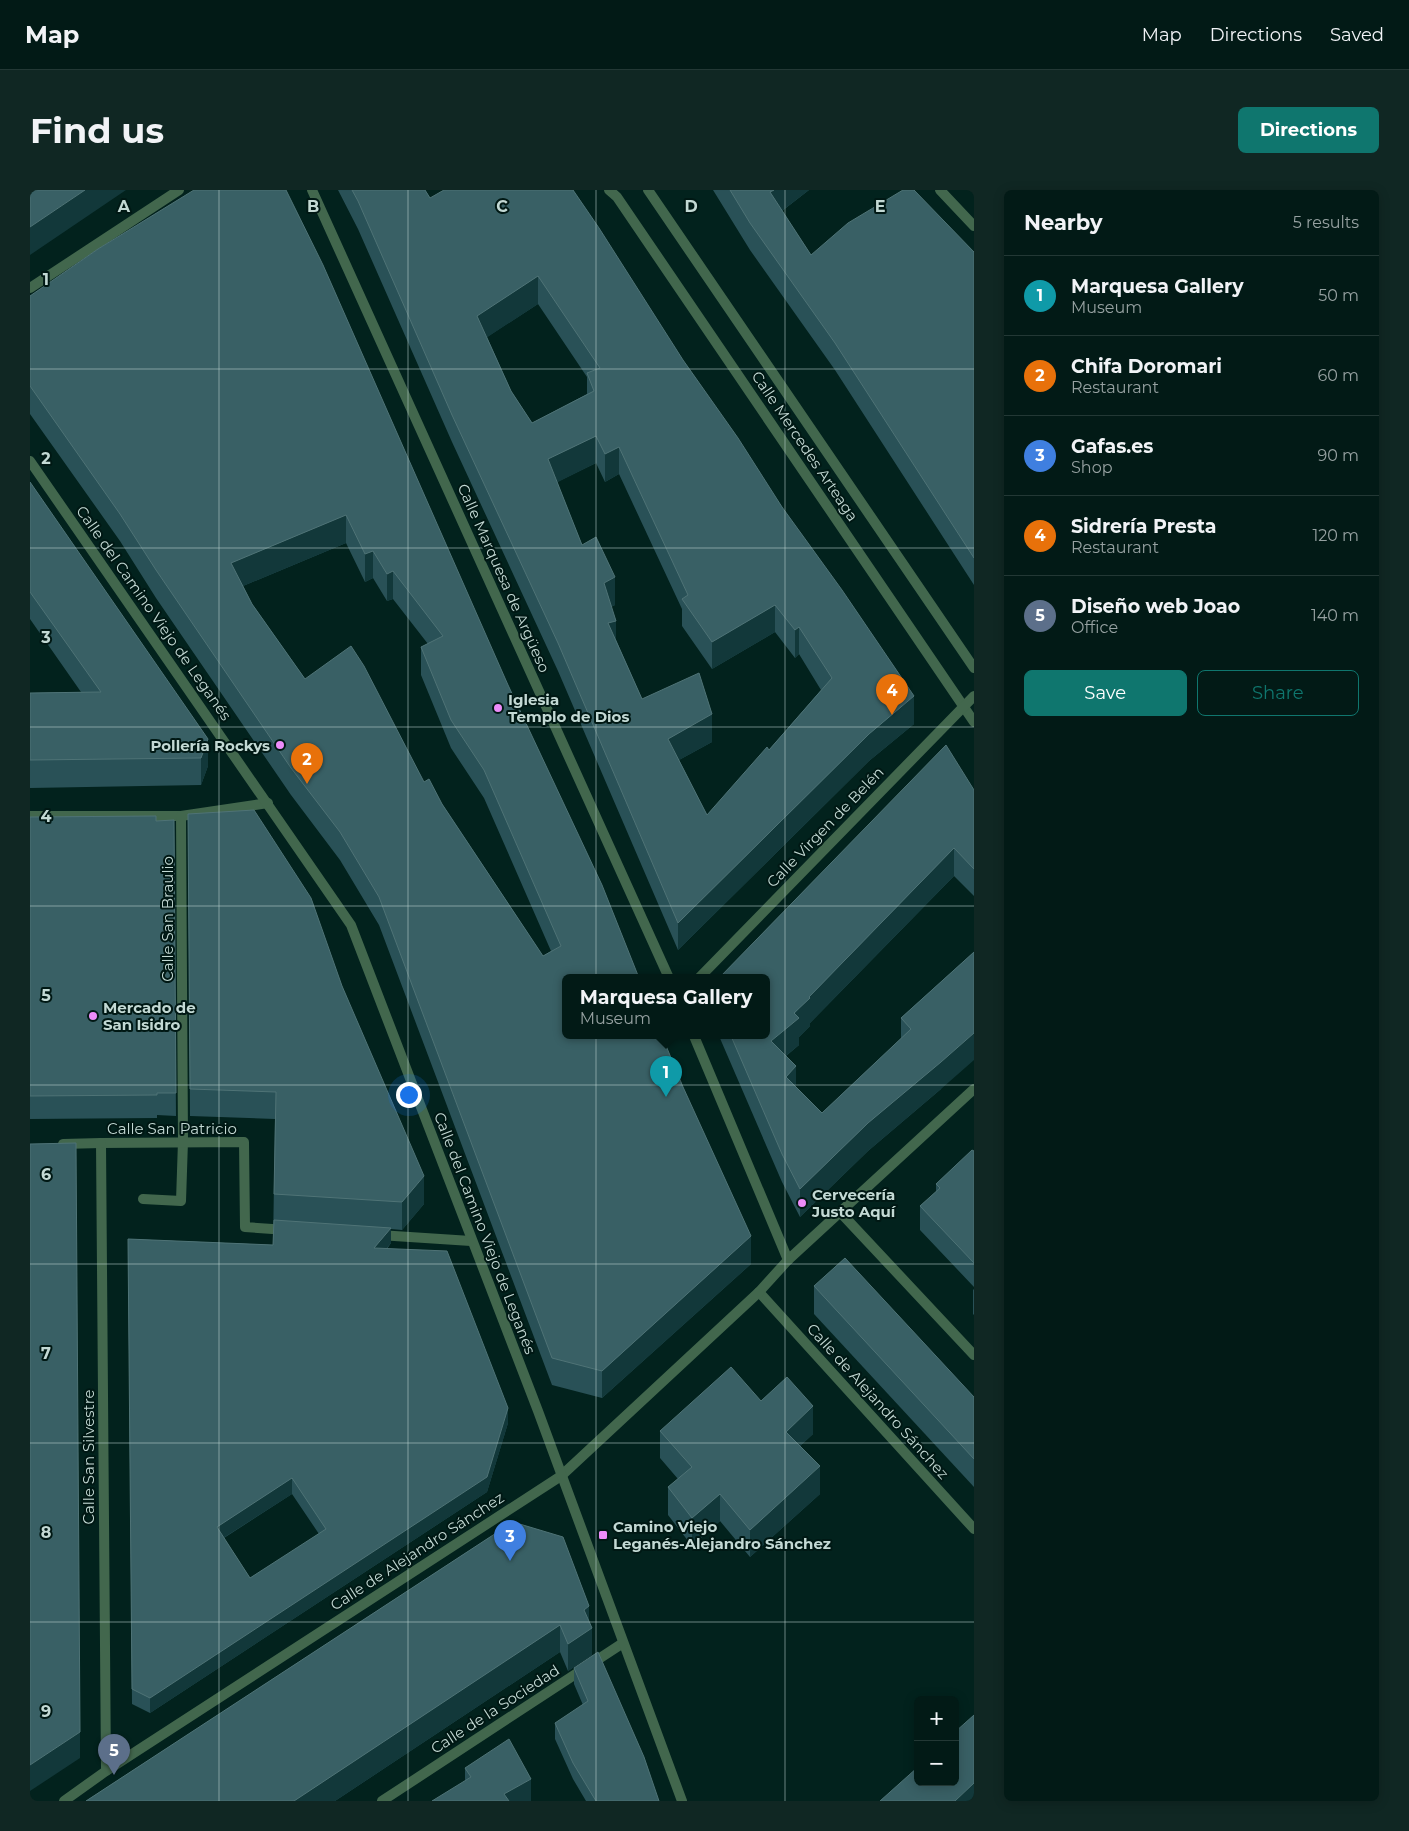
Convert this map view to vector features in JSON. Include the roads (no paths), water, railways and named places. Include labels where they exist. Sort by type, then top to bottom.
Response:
[{"type":"street","points":[[30,288],[178,190]]},
{"type":"street","name":"Calle Marquesa de Argüeso","points":[[312,190],[667,974]]},
{"type":"street","name":"Calle Mercedes Arteaga","points":[[609,190],[617,197],[974,722]]},
{"type":"street","name":"Calle Mercedes Arteaga","points":[[648,190],[974,668]]},
{"type":"street","points":[[940,190],[974,226]]},
{"type":"street","name":"Calle del Camino Viejo de Leganés","points":[[30,461],[351,925],[562,1476],[682,1801]]},
{"type":"street","name":"Calle Virgen de Belén","points":[[703,974],[974,696]]},
{"type":"street","points":[[30,816],[181,816],[268,804]]},
{"type":"street","name":"Calle San Braulio","points":[[143,1199],[181,1201],[183,1141],[181,816]]},
{"type":"street","points":[[695,1039],[788,1260]]},
{"type":"street","name":"Calle de Alejandro Sánchez","points":[[64,1801],[106,1771],[562,1476],[759,1292],[788,1260],[974,1089]]},
{"type":"street","name":"Calle San Patricio","points":[[48,1145],[183,1141],[244,1142],[245,1227],[294,1230]]},
{"type":"street","name":"Calle San Silvestre","points":[[101,1143],[106,1771]]},
{"type":"street","points":[[840,1212],[974,1355]]},
{"type":"street","points":[[372,1235],[471,1240]]},
{"type":"street","name":"Calle de Alejandro Sánchez","points":[[759,1292],[974,1529]]},
{"type":"street","name":"Calle de la Sociedad","points":[[382,1801],[624,1643]]},
{"type":"place","name":"Iglesia Templo de Dios","points":[[498,708]]},
{"type":"place","name":"Sidrería Presta","points":[[892,715]]},
{"type":"place","name":"Pollería Rockys","points":[[280,745]]},
{"type":"place","name":"Chifa Doromari","points":[[307,784]]},
{"type":"place","name":"Mercado de San Isidro","points":[[93,1016]]},
{"type":"place","name":"Marquesa Gallery","points":[[666,1097]]},
{"type":"place","name":"Cervecería Justo Aquí","points":[[802,1203]]},
{"type":"place","name":"Camino Viejo Leganés-Alejandro Sánchez","points":[[603,1535]]},
{"type":"place","name":"Gafas.es","points":[[510,1561]]},
{"type":"place","name":"Diseño web Joao","points":[[114,1775]]}]
